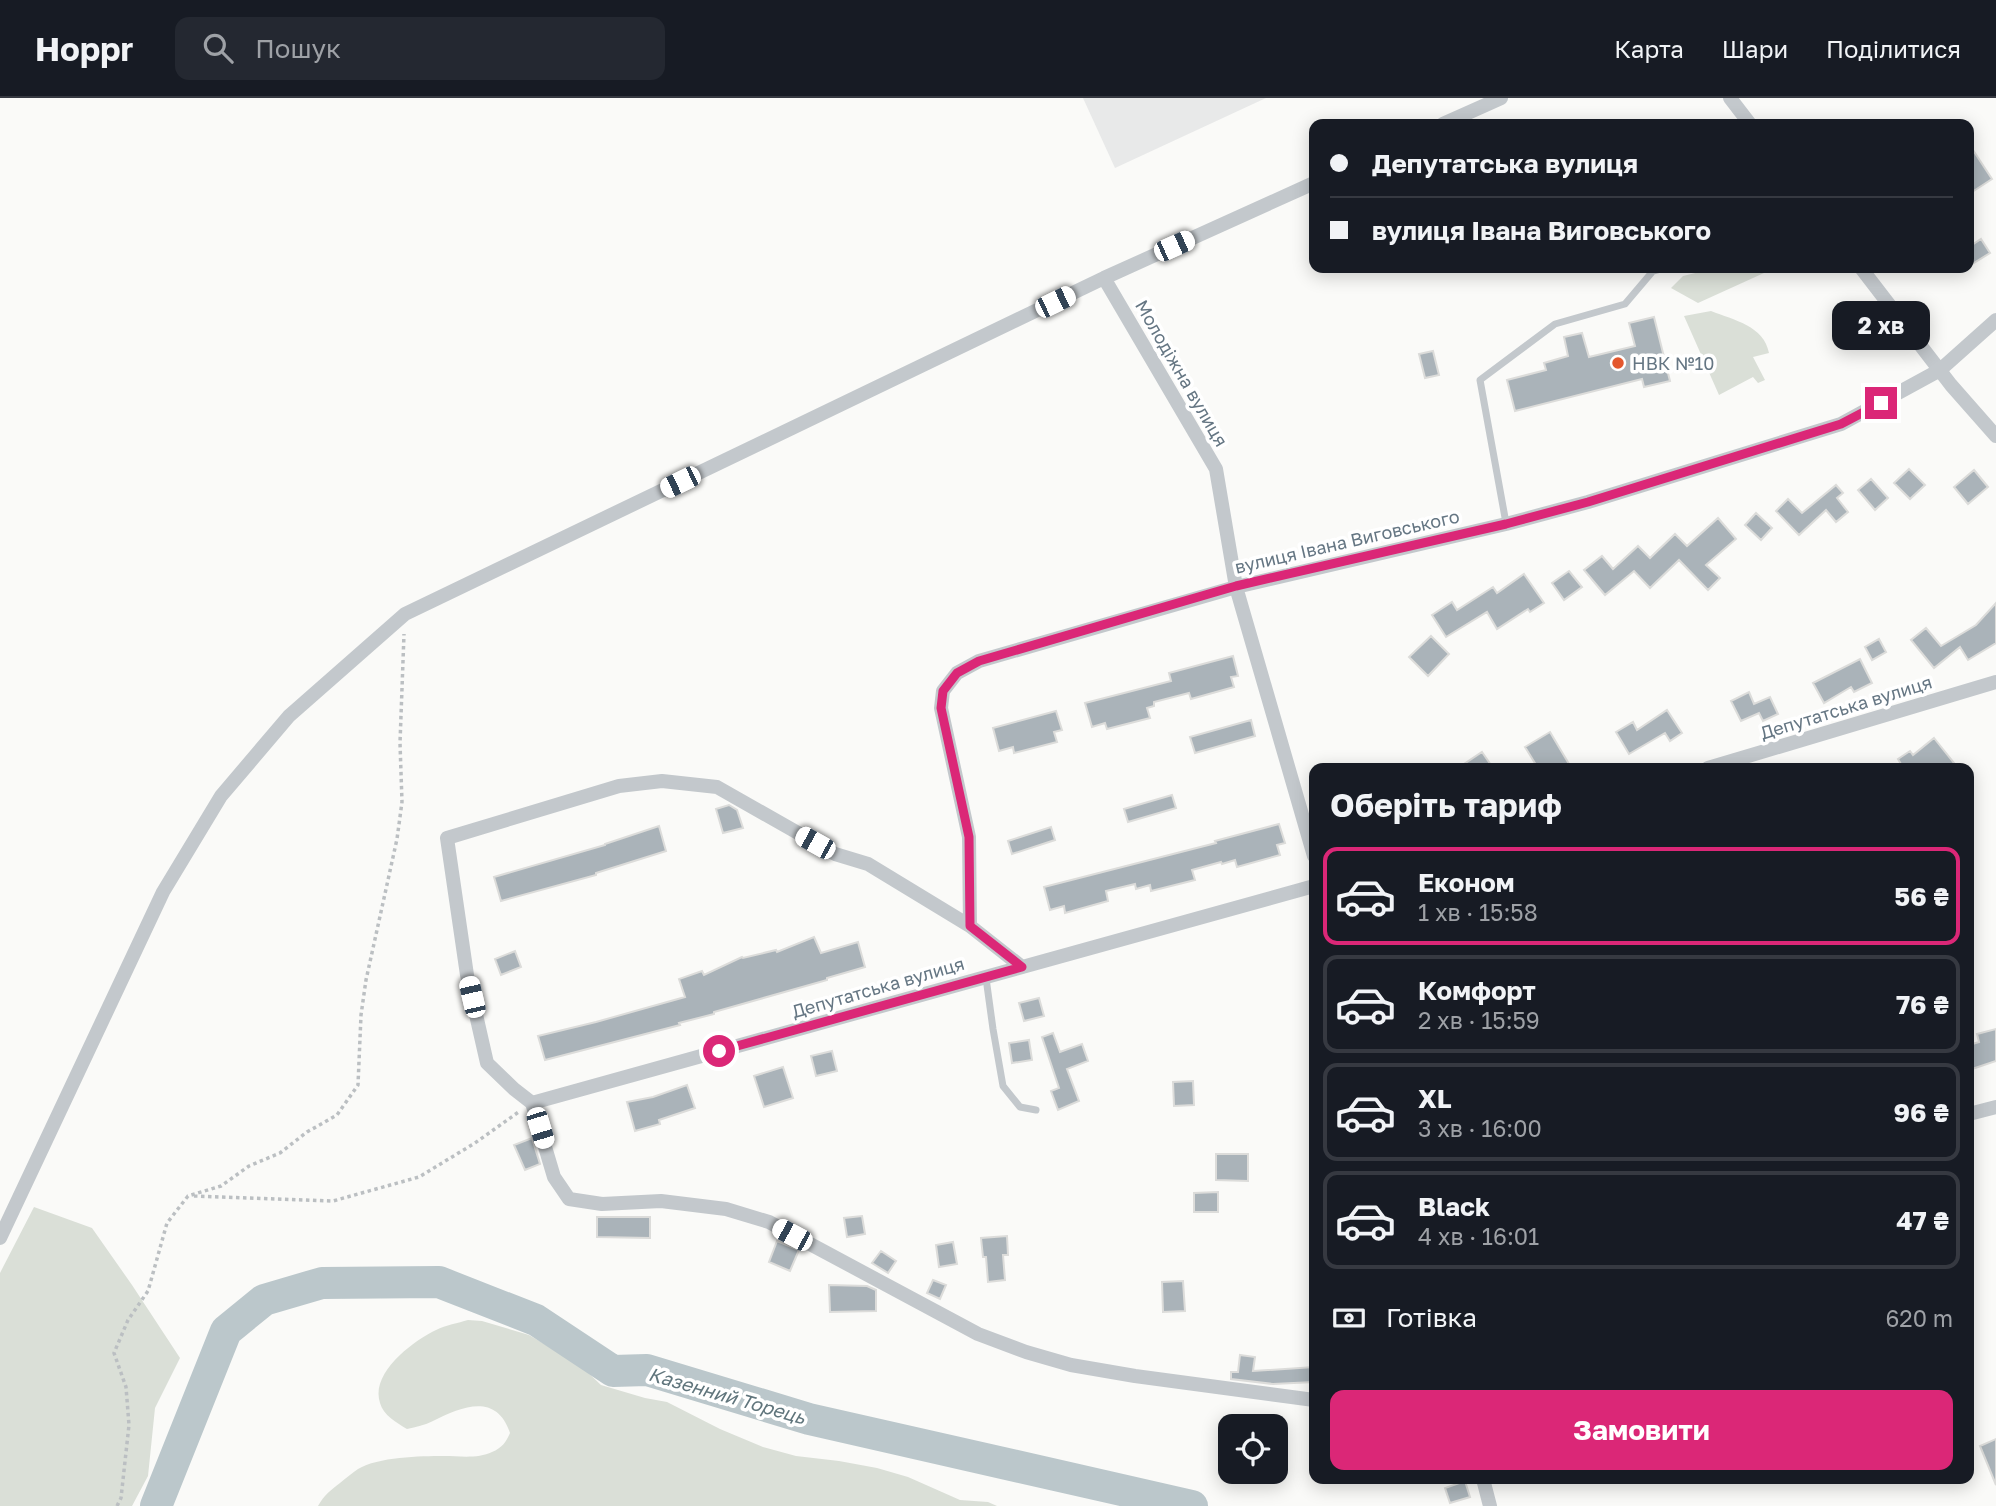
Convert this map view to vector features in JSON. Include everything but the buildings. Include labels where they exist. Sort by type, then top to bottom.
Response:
[{"type":"street","points":[[1454,119],[1501,98]]},
{"type":"street","points":[[1730,98],[1746,119]]},
{"type":"street","points":[[0,1238],[163,892],[221,796],[289,716],[404,614],[1104,278],[1309,185]]},
{"type":"street","points":[[1865,273],[1940,370],[1996,436]]},
{"type":"street","name":"Молодіжна вулиця","points":[[1104,278],[1216,469],[1236,586],[1309,839]]},
{"type":"street","name":"вулиця Івана Виговського","points":[[970,926],[969,837],[941,708],[943,691],[957,673],[979,661],[1236,586],[1506,524],[1588,502],[1841,424],[1940,370],[1996,320]]},
{"type":"street","name":"Депутатська вулиця","points":[[1725,763],[1996,682]]},
{"type":"street","points":[[1022,967],[970,926],[868,863],[835,854],[716,787],[662,781],[619,786],[447,838],[467,975],[487,1063],[532,1103],[554,1177],[569,1199],[602,1204],[660,1202],[726,1209],[769,1222],[978,1334],[1026,1352],[1071,1365],[1135,1376],[1309,1399]]},
{"type":"street","name":"Депутатська вулиця","points":[[532,1103],[1309,887]]},
{"type":"street","points":[[1974,1113],[1996,1107]]},
{"type":"street","points":[[1484,1484],[1490,1506]]},
{"type":"lane","points":[[1506,524],[1480,380],[1555,324],[1625,304],[1651,273]]},
{"type":"lane","points":[[986,977],[1003,1086],[1020,1107],[1036,1110]]},
{"type":"path","points":[[117,1506],[121,1498],[129,1425],[126,1387],[114,1353],[128,1320],[148,1291],[167,1223],[188,1196],[221,1185],[248,1166],[280,1153],[307,1132],[337,1115],[358,1086],[361,1015],[366,980],[397,839],[402,802],[400,743],[404,614]]},
{"type":"path","points":[[188,1196],[333,1201],[419,1177],[475,1143],[532,1103]]},
{"type":"shaded area","points":[[1083,98],[1266,98],[1115,168]]},
{"type":"shaded area","points":[[1695,273],[1764,273],[1698,303],[1671,288],[1683,276]]},
{"type":"shaded area","points":[[1711,311],[1747,325],[1761,336],[1769,353],[1753,357],[1765,380],[1758,383],[1753,377],[1719,395],[1684,316]]},
{"type":"shaded area","points":[[34,1207],[92,1228],[180,1358],[155,1408],[148,1476],[132,1506],[0,1506],[0,1273]]},
{"type":"shaded area","points":[[468,1320],[482,1321],[529,1335],[580,1365],[601,1385],[667,1402],[763,1447],[796,1456],[877,1468],[908,1477],[960,1500],[988,1502],[997,1506],[318,1506],[331,1490],[366,1465],[412,1457],[481,1456],[503,1444],[510,1433],[504,1420],[487,1407],[477,1406],[455,1411],[427,1424],[407,1429],[387,1415],[380,1403],[381,1380],[396,1359],[436,1330]]},
{"type":"waterway","name":"Казенний Торець","points":[[156,1506],[226,1331],[264,1300],[322,1283],[439,1282],[536,1320],[613,1371],[647,1370],[809,1419],[1192,1506]]},
{"type":"place","name":"НВК №10","points":[[1618,363]]},
{"type":"route","points":[[719,1051],[1022,967],[970,926],[969,837],[941,708],[943,691],[957,673],[979,661],[1236,586],[1413,547],[1588,502],[1841,424],[1881,403]]}]
